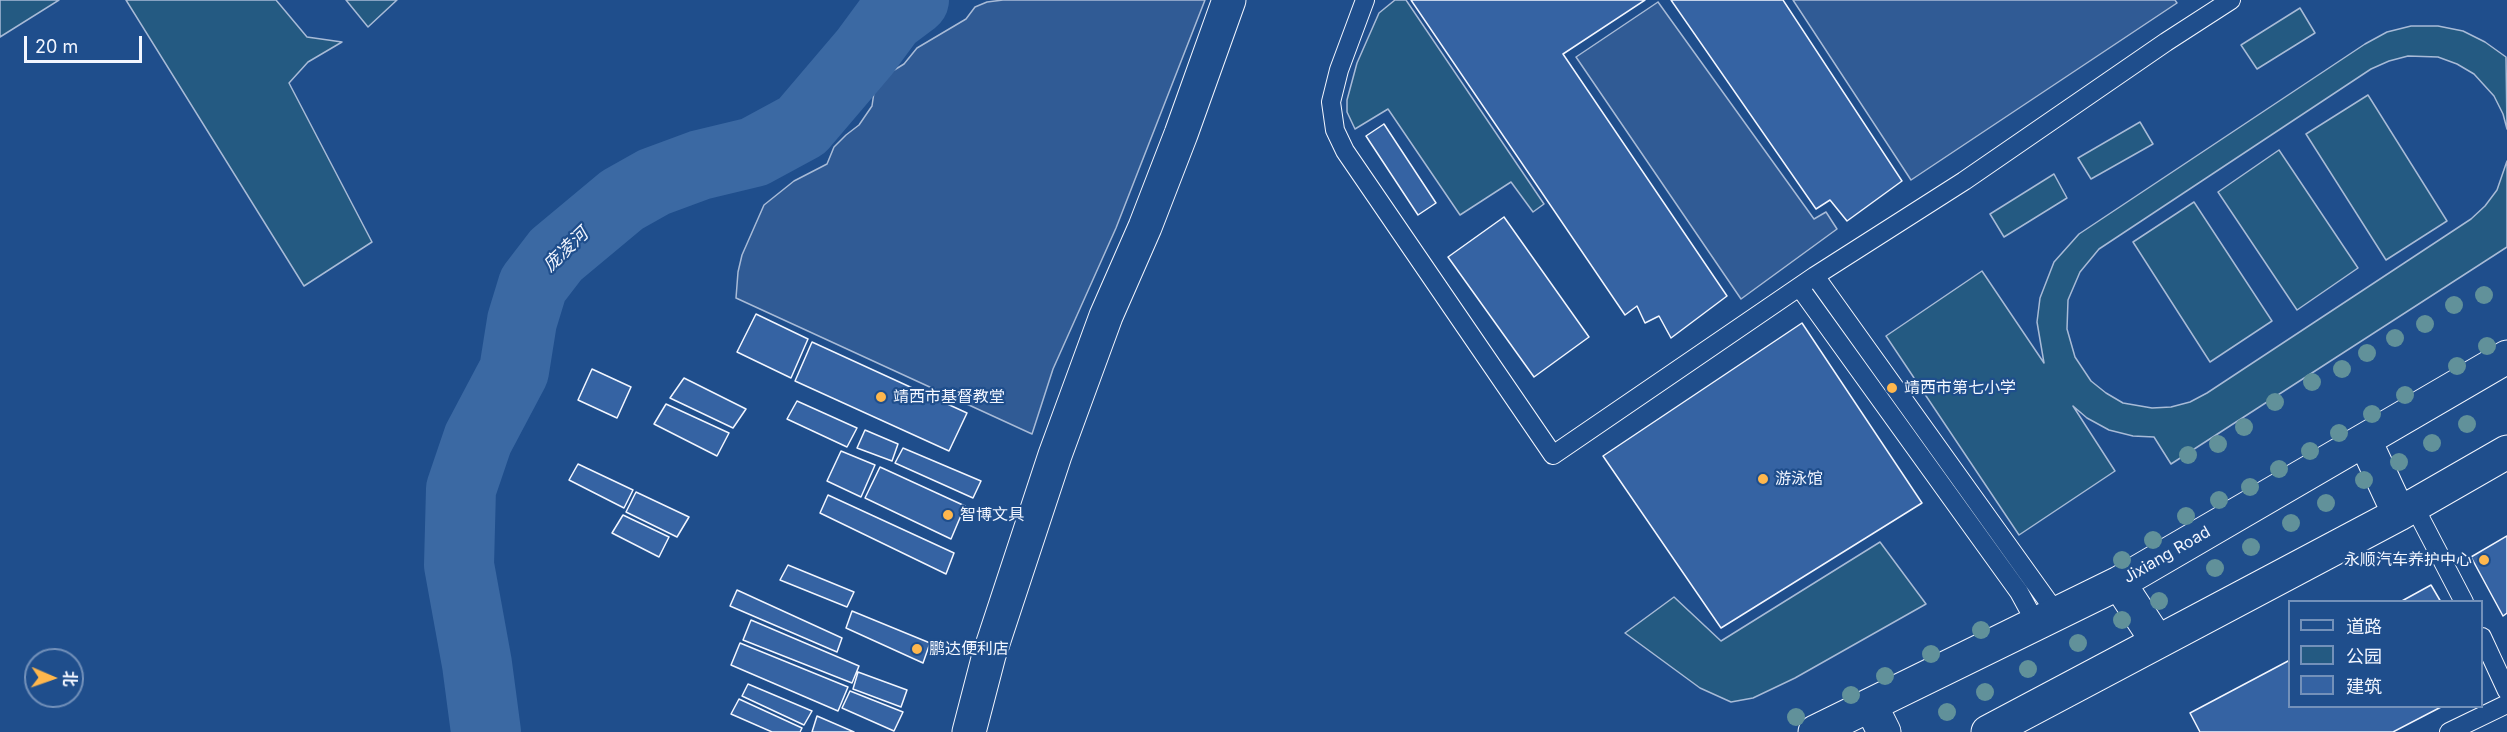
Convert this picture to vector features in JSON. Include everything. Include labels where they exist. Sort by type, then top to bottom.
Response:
[{"type":"main road","points":[[969,732],[989,655],[1054,455],[1106,316],[1145,227],[1177,144],[1229,0]]},
{"type":"main road","name":"Jixiang Road","points":[[1815,732],[1877,719],[2047,619],[2119,583],[2507,357]]},
{"type":"main road","points":[[2365,441],[2406,510]]},
{"type":"main road","points":[[1988,732],[2406,510],[2507,452]]},
{"type":"main road","points":[[2119,583],[2157,641]]},
{"type":"lane","points":[[1365,0],[1339,70],[1331,102],[1335,130],[1345,151],[1553,455],[1815,276],[1964,181],[2231,0]]},
{"type":"lane","points":[[1815,276],[2047,619]]},
{"type":"lane","points":[[1800,288],[2014,585],[2047,619]]},
{"type":"lane","points":[[2406,510],[2463,600]]},
{"type":"lane","points":[[2483,642],[2507,691]]},
{"type":"lane","points":[[2449,732],[2507,704]]},
{"type":"green space","points":[[0,0],[59,0],[0,37]]},
{"type":"green space","points":[[126,0],[276,0],[307,37],[342,42],[308,62],[289,83],[372,242],[304,286]]},
{"type":"green space","points":[[346,0],[397,0],[368,27]]},
{"type":"green space","points":[[1395,0],[1406,0],[1544,204],[1533,212],[1511,182],[1460,215],[1388,109],[1355,129],[1347,112],[1347,100],[1357,63],[1379,13]]},
{"type":"green space","points":[[2300,8],[2315,33],[2257,69],[2241,45]]},
{"type":"green space","points":[[2411,26],[2438,26],[2463,31],[2485,42],[2506,57],[2507,129],[2494,96],[2474,74],[2457,64],[2438,57],[2408,56],[2371,69],[2099,249],[2080,272],[2068,300],[2067,329],[2075,357],[2091,381],[2123,403],[2152,408],[2171,407],[2190,402],[2471,219],[2497,190],[2507,161],[2507,247],[2171,464],[2154,437],[2133,436],[2109,430],[2087,418],[2073,406],[2115,471],[2019,535],[1886,336],[1982,271],[2044,363],[2037,322],[2040,298],[2054,262],[2079,234],[2365,44],[2387,32]]},
{"type":"green space","points":[[2368,95],[2447,221],[2386,260],[2306,134]]},
{"type":"green space","points":[[2140,122],[2153,144],[2091,179],[2078,158]]},
{"type":"green space","points":[[2279,150],[2358,268],[2297,310],[2218,192]]},
{"type":"green space","points":[[2054,174],[2067,198],[2004,237],[1990,214]]},
{"type":"green space","points":[[2194,202],[2272,321],[2210,362],[2133,242]]},
{"type":"green space","points":[[1880,542],[1926,604],[1795,678],[1753,698],[1731,702],[1700,688],[1625,633],[1674,597],[1721,641]]},
{"type":"shaded area","points":[[1003,0],[1205,0],[1116,228],[1053,369],[1032,434],[736,298],[742,255],[764,205],[794,181],[827,164],[834,147],[859,125],[872,106],[876,78],[904,64],[917,48],[966,19],[975,7],[987,2]]},
{"type":"shaded area","points":[[1793,0],[2175,0],[2177,3],[1911,180]]},
{"type":"shaded area","points":[[1658,2],[1814,219],[1826,212],[1837,229],[1741,299],[1576,57]]},
{"type":"building","points":[[1411,0],[1645,0],[1563,54],[1727,296],[1671,338],[1659,316],[1645,323],[1637,306],[1625,315]]},
{"type":"building","points":[[1671,0],[1783,0],[1902,181],[1847,221],[1830,200],[1816,209]]},
{"type":"building","points":[[1384,124],[1436,203],[1418,215],[1366,136]]},
{"type":"building","points":[[1504,217],[1589,337],[1534,377],[1448,257]]},
{"type":"building","points":[[756,314],[808,339],[791,378],[737,352]]},
{"type":"building","name":"游泳馆","points":[[1802,323],[1922,503],[1721,628],[1603,456]]},
{"type":"building","name":"靖西市基督教堂","points":[[812,342],[967,413],[949,451],[795,381]]},
{"type":"building","points":[[592,369],[631,387],[617,418],[578,400]]},
{"type":"building","points":[[684,378],[746,409],[733,428],[670,398]]},
{"type":"building","points":[[797,401],[857,428],[847,447],[787,419]]},
{"type":"building","points":[[666,404],[729,433],[717,456],[654,424]]},
{"type":"building","points":[[865,430],[898,444],[892,461],[857,448]]},
{"type":"building","points":[[903,448],[981,481],[973,498],[895,463]]},
{"type":"building","points":[[841,451],[875,465],[861,497],[827,481]]},
{"type":"building","points":[[578,464],[633,490],[624,508],[569,480]]},
{"type":"building","points":[[880,467],[965,506],[951,539],[865,498]]},
{"type":"building","points":[[636,492],[689,517],[677,537],[626,512]]},
{"type":"building","points":[[828,495],[954,553],[946,574],[820,513]]},
{"type":"building","points":[[623,515],[669,537],[659,557],[612,533]]},
{"type":"building","points":[[2507,536],[2507,613],[2503,616],[2471,557]]},
{"type":"building","points":[[788,565],[854,592],[847,607],[780,580]]},
{"type":"building","points":[[2431,585],[2440,600],[2404,600]]},
{"type":"building","points":[[737,590],[842,638],[837,652],[730,606]]},
{"type":"building","points":[[852,611],[930,643],[923,663],[846,628]]},
{"type":"building","points":[[751,620],[859,666],[852,683],[743,640]]},
{"type":"building","points":[[740,643],[848,687],[838,711],[731,665]]},
{"type":"building","points":[[2288,661],[2288,708],[2439,708],[2393,732],[2200,732],[2190,713]]},
{"type":"building","points":[[858,672],[907,690],[901,707],[853,689]]},
{"type":"building","points":[[748,684],[812,711],[804,725],[742,696]]},
{"type":"building","points":[[850,691],[903,712],[894,731],[842,708]]},
{"type":"building","points":[[739,699],[802,728],[800,732],[772,732],[731,714]]},
{"type":"building","points":[[817,716],[854,732],[812,732]]},
{"type":"waterway","name":"庞凌河","points":[[486,732],[477,664],[459,565],[461,489],[478,439],[514,371],[522,321],[533,285],[556,255],[622,200],[654,182],[700,165],[754,152],[802,126],[865,52],[890,18],[914,0]]},
{"type":"place","name":"靖西市第七小学","points":[[1892,388]]},
{"type":"place","name":"靖西市基督教堂","points":[[881,397]]},
{"type":"place","name":"游泳馆","points":[[1763,479]]},
{"type":"place","name":"智博文具","points":[[948,515]]},
{"type":"place","name":"永顺汽车养护中心","points":[[2484,560]]},
{"type":"place","name":"鹏达便利店","points":[[917,649]]}]
